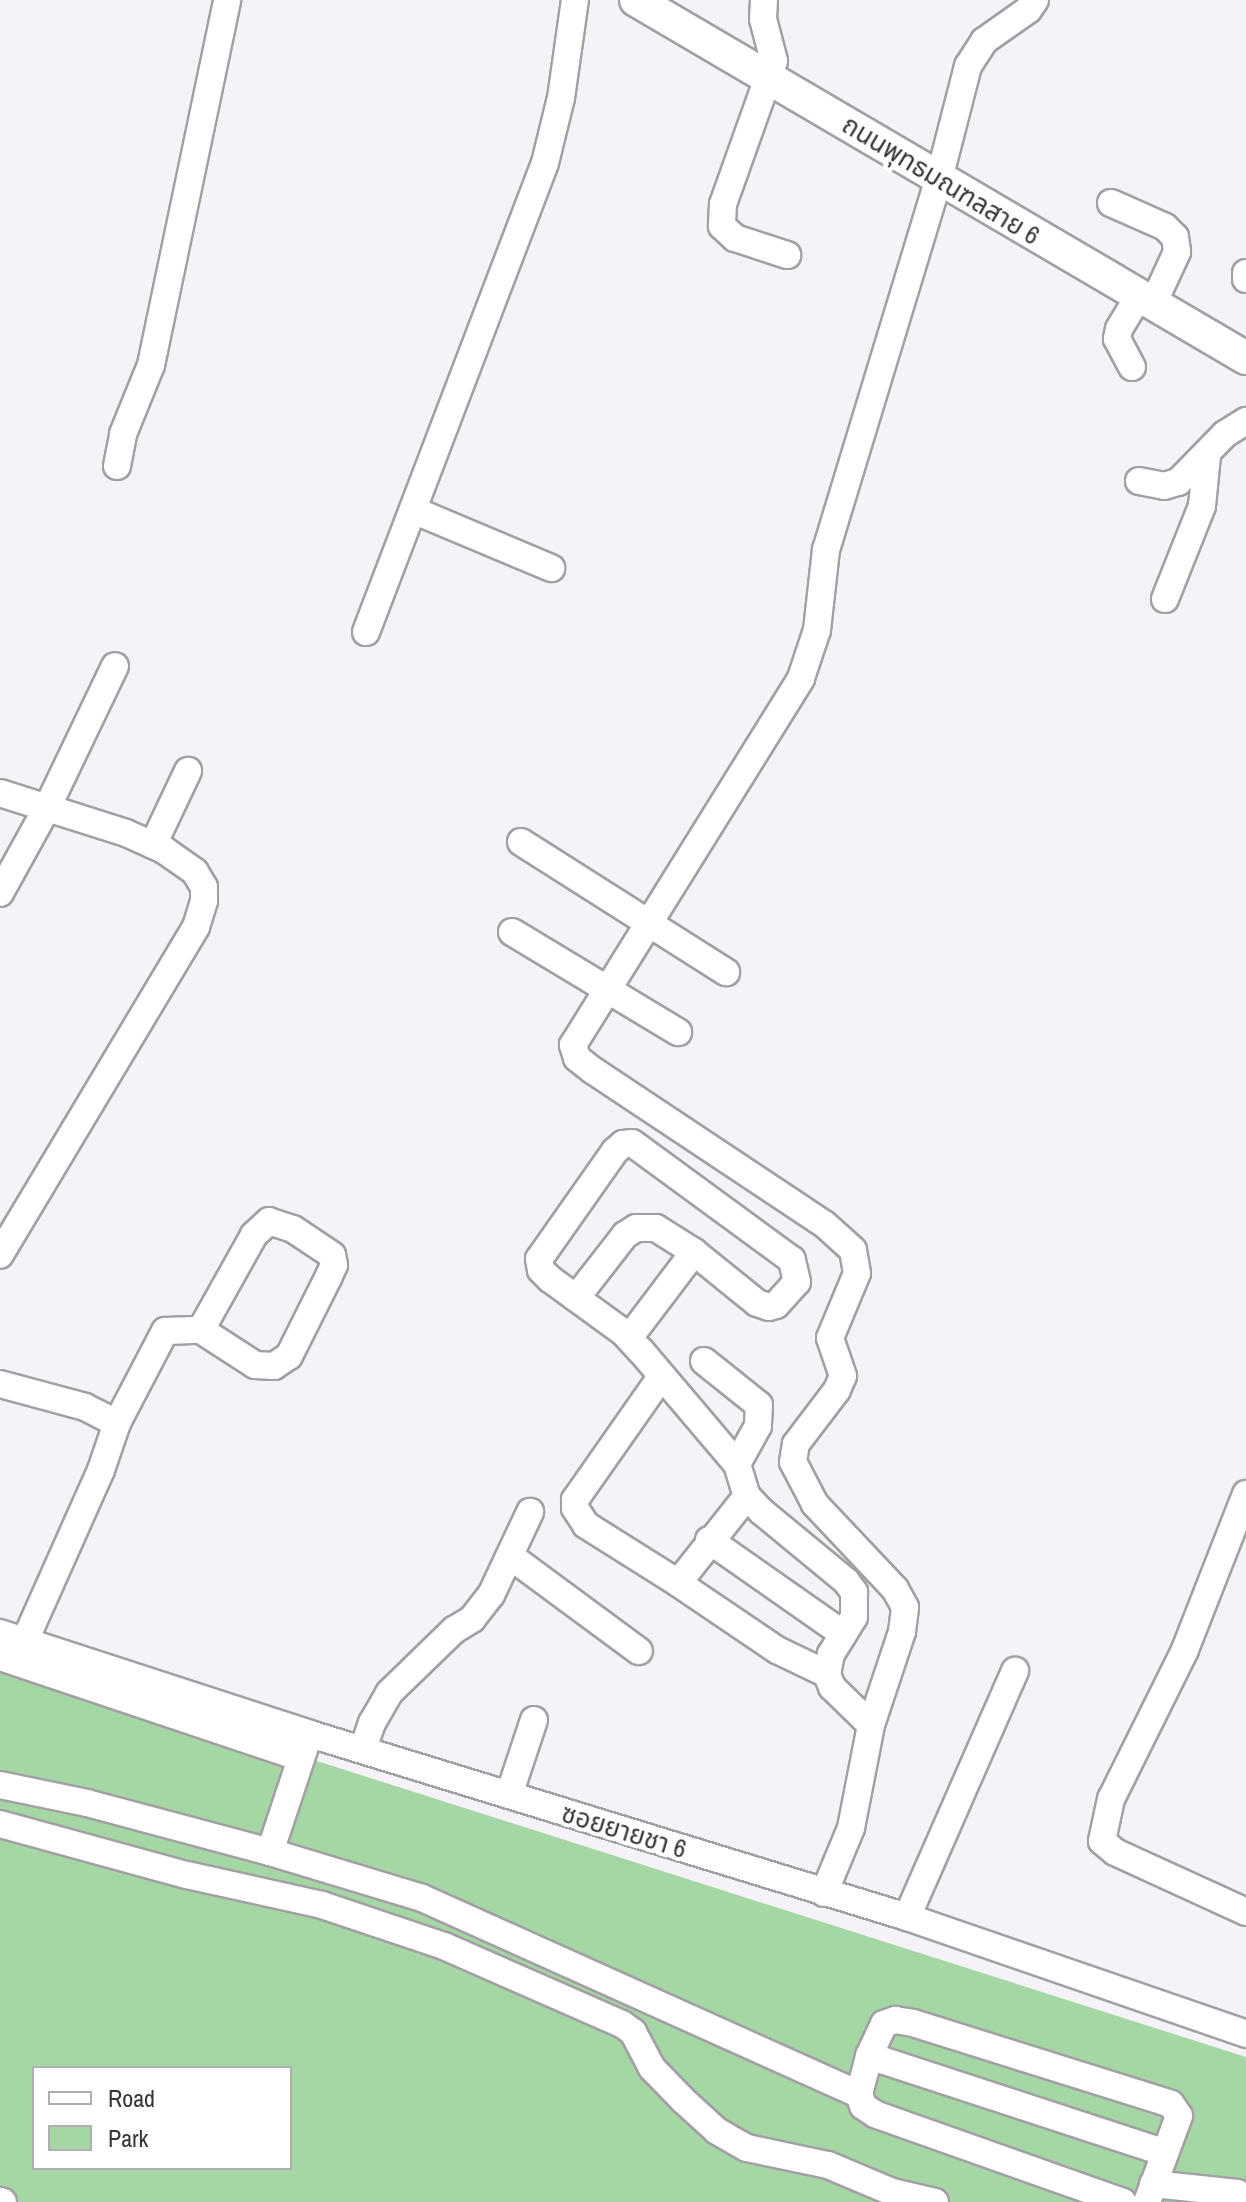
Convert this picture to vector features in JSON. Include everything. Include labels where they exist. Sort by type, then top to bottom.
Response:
[{"type":"main road","name":"ถนนพุทธมณฑลสาย 6","points":[[650,4],[767,77],[1246,358]]},
{"type":"street","points":[[117,466],[123,434],[151,365],[227,0]]},
{"type":"street","points":[[366,632],[545,163],[561,98],[575,0]]},
{"type":"street","points":[[764,0],[763,19],[775,55],[723,204],[722,226],[735,238],[787,255]]},
{"type":"street","points":[[824,1893],[851,1828],[871,1725],[902,1632],[905,1607],[895,1589],[815,1504],[793,1462],[796,1444],[837,1390],[843,1376],[830,1338],[857,1273],[853,1250],[824,1224],[577,1058],[573,1045],[801,678],[817,630],[826,550],[939,179],[974,52],[1028,10],[1035,0]]},
{"type":"street","points":[[1111,203],[1165,227],[1175,237],[1177,252],[1146,300],[1119,329],[1117,339],[1132,367]]},
{"type":"street","points":[[1139,481],[1164,486],[1178,482],[1207,456],[1225,434],[1243,427]]},
{"type":"street","points":[[1165,599],[1202,506],[1207,456]]},
{"type":"street","points":[[413,510],[551,568]]},
{"type":"street","points":[[0,893],[48,806],[115,666]]},
{"type":"street","points":[[153,845],[188,771]]},
{"type":"street","points":[[0,793],[48,806],[153,845],[195,872],[204,887],[204,901],[196,927],[0,1255]]},
{"type":"street","points":[[521,842],[726,972]]},
{"type":"street","points":[[512,932],[678,1032]]},
{"type":"street","points":[[576,1298],[625,1235],[636,1228],[656,1228],[694,1252],[757,1303],[769,1307],[776,1305],[797,1282],[792,1260],[632,1143],[623,1144],[539,1259],[541,1270],[550,1279],[629,1338],[737,1464],[747,1496],[854,1592],[854,1617],[831,1654],[827,1674],[832,1687],[871,1725]]},
{"type":"street","points":[[12,1637],[101,1470],[117,1423],[165,1331],[201,1330],[255,1365],[274,1366],[289,1356],[329,1276],[332,1255],[293,1229],[269,1221],[254,1235],[201,1330]]},
{"type":"street","points":[[629,1338],[694,1252]]},
{"type":"street","points":[[704,1361],[759,1405],[758,1426],[737,1464]]},
{"type":"street","points":[[661,1377],[575,1500],[575,1508],[586,1525],[777,1650],[827,1674]]},
{"type":"street","points":[[0,1384],[85,1407],[117,1423]]},
{"type":"street","points":[[1246,1494],[1185,1650],[1111,1799],[1103,1821],[1102,1841],[1115,1852],[1246,1912]]},
{"type":"street","points":[[678,1583],[709,1540],[747,1496]]},
{"type":"street","points":[[363,1749],[372,1723],[389,1693],[454,1630],[472,1619],[491,1595],[530,1512]]},
{"type":"street","points":[[709,1540],[843,1634]]},
{"type":"street","points":[[510,1556],[639,1651]]},
{"type":"street","name":"ซอยยายชา 6","points":[[12,1637],[305,1746],[363,1749],[907,1917],[1246,2034]]},
{"type":"street","points":[[0,1657],[305,1746],[270,1852]]},
{"type":"street","points":[[907,1917],[1015,1671]]},
{"type":"street","points":[[509,1795],[534,1720]]},
{"type":"street","points":[[0,1785],[87,1803],[270,1852],[422,1898],[859,2094]]},
{"type":"street","points":[[0,1824],[187,1875],[322,1905],[444,1946],[622,2024],[633,2032],[652,2068],[683,2100],[717,2131],[747,2148],[828,2165],[892,2192],[935,2202]]},
{"type":"street","points":[[1123,2202],[875,2114],[863,2106],[859,2094],[869,2056],[884,2024],[895,2020],[913,2023],[1171,2104],[1179,2116],[1150,2193],[1238,2193]]},
{"type":"street","points":[[869,2056],[1165,2153]]},
{"type":"green space","points":[[0,1660],[1246,2057],[1246,2202],[0,2202]]}]
